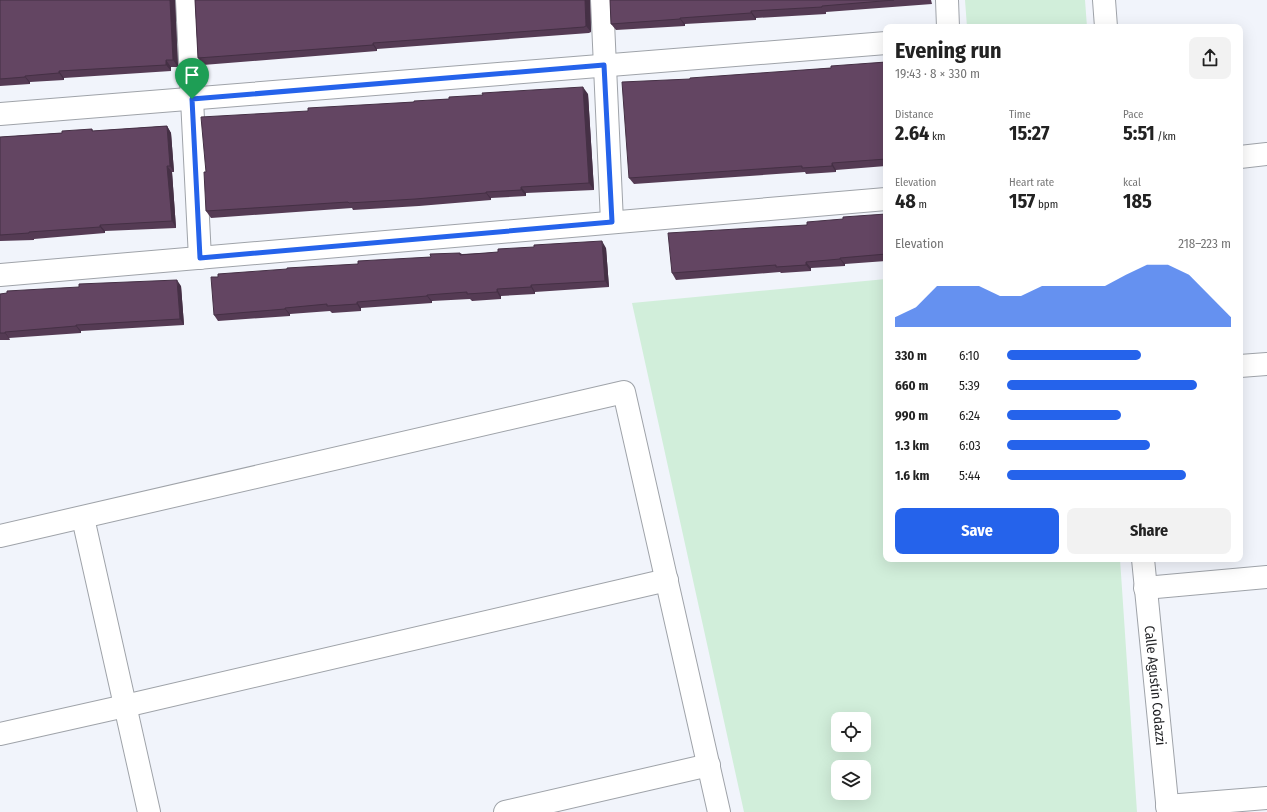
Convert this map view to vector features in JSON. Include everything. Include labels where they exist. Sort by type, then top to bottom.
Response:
[{"type":"street","points":[[188,0],[200,258]]},
{"type":"street","points":[[602,0],[612,222]]},
{"type":"street","points":[[947,0],[948,24]]},
{"type":"street","points":[[1104,0],[1106,24]]},
{"type":"street","points":[[0,114],[883,43]]},
{"type":"street","points":[[1243,157],[1267,154]]},
{"type":"street","points":[[0,275],[883,199]]},
{"type":"street","points":[[1243,366],[1267,364]]},
{"type":"street","points":[[0,536],[624,392],[719,812]]},
{"type":"street","points":[[83,518],[149,812]]},
{"type":"street","name":"Calle Agustín Codazzi","points":[[1143,562],[1167,809]]},
{"type":"street","points":[[1145,588],[1267,577]]},
{"type":"street","points":[[0,734],[667,580]]},
{"type":"street","points":[[505,812],[709,765]]},
{"type":"street","points":[[1167,809],[1267,798]]},
{"type":"green space","points":[[965,0],[1085,0],[1087,24],[967,24]]},
{"type":"green space","points":[[883,279],[883,562],[1120,562],[1137,812],[744,812],[632,303]]},
{"type":"building","points":[[0,0],[170,0],[173,60],[166,60],[166,65],[59,71],[59,73],[0,79]]},
{"type":"building","points":[[195,0],[585,0],[586,26],[373,43],[373,45],[198,58]]},
{"type":"building","points":[[610,0],[894,0],[611,24]]},
{"type":"building","points":[[883,62],[883,159],[832,163],[832,166],[802,168],[802,166],[629,178],[622,82],[690,79],[831,68],[831,66]]},
{"type":"building","points":[[583,87],[589,183],[521,187],[521,190],[415,199],[206,211],[204,172],[206,172],[201,117],[308,111],[308,108],[414,102],[449,99],[449,97],[483,95],[482,93]]},
{"type":"building","points":[[167,126],[170,166],[167,166],[172,221],[100,225],[100,227],[0,235],[0,137],[62,133],[62,131],[92,129],[92,131]]},
{"type":"building","points":[[883,214],[883,254],[806,262],[806,265],[776,267],[776,265],[672,273],[668,233],[807,225],[807,222],[843,219],[843,217]]},
{"type":"building","points":[[602,241],[605,281],[531,285],[531,287],[497,289],[497,292],[467,294],[467,292],[427,295],[357,302],[357,304],[327,306],[327,304],[214,315],[211,277],[218,277],[218,274],[358,264],[358,261],[431,257],[430,254],[460,253],[460,255],[498,252],[498,249],[534,247],[534,245]]},
{"type":"building","points":[[177,280],[180,319],[76,325],[0,333],[0,294],[7,293],[7,291],[79,287],[79,284]]},
{"type":"route","points":[[604,65],[612,222],[200,258],[192,99],[604,65]]}]
